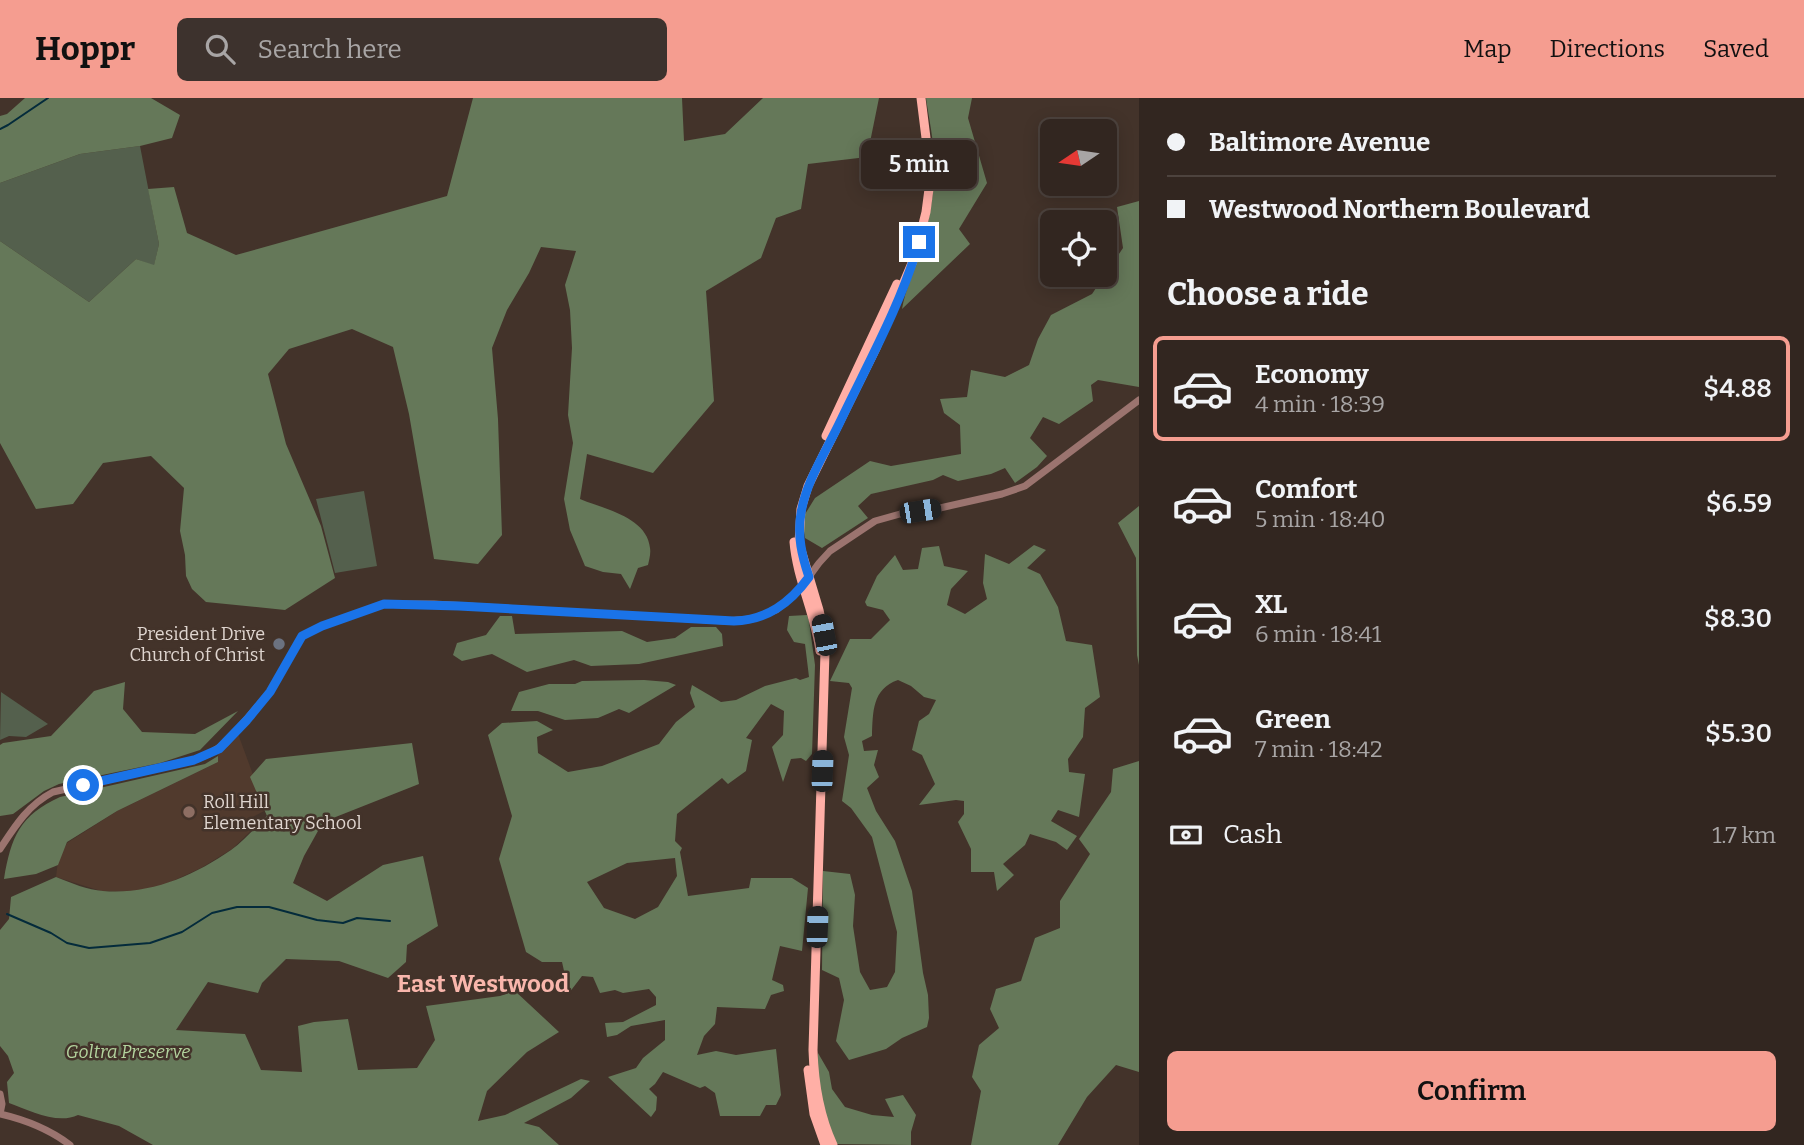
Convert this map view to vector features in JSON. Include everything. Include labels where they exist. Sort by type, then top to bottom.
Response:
[{"type":"main road","points":[[833,1145],[820,1106],[813,1064],[825,652],[821,621],[797,561],[793,533],[799,498],[904,269],[917,228],[921,211],[923,170],[916,98]]},
{"type":"main road","points":[[825,1145],[814,1114],[808,1070],[820,671],[818,637],[799,543],[800,517],[804,497],[815,472],[876,348],[912,265],[926,212],[929,171],[921,98]]},
{"type":"street","points":[[0,849],[24,814],[37,801],[53,792],[194,760],[219,749],[270,692],[302,636],[322,626],[384,604],[734,621],[759,617],[776,610],[792,598],[830,551],[875,522],[900,514],[1002,494],[1026,486],[1139,400]]},
{"type":"street","points":[[792,598],[809,602]]},
{"type":"street","points":[[0,1094],[0,1114],[45,1129],[70,1145]]},
{"type":"shaded area","name":"Roll Hill Elementary School","points":[[237,731],[266,810],[247,820],[253,829],[232,849],[201,868],[162,886],[129,892],[101,891],[56,877],[58,861],[67,843],[117,811],[218,762],[218,749]]},
{"type":"green space","points":[[25,98],[151,98],[180,115],[172,138],[140,146],[80,154],[0,183],[0,116],[7,114]]},
{"type":"green space","points":[[473,98],[682,98],[684,141],[725,134],[763,98],[879,98],[867,157],[808,164],[801,209],[776,218],[761,258],[706,291],[714,401],[653,473],[587,454],[580,499],[623,516],[647,537],[650,550],[648,565],[638,568],[630,589],[621,574],[585,566],[570,530],[564,499],[573,443],[568,415],[572,348],[570,310],[565,285],[576,251],[541,247],[507,310],[492,348],[498,419],[502,535],[478,564],[434,559],[409,414],[393,347],[352,329],[289,349],[268,374],[286,444],[321,526],[335,578],[285,610],[206,602],[192,589],[186,576],[180,531],[184,488],[151,456],[103,463],[73,504],[36,509],[0,443],[0,241],[89,302],[136,259],[154,265],[159,244],[148,189],[174,187],[187,233],[236,255],[447,196]]},
{"type":"green space","points":[[926,98],[972,98],[968,118],[987,183],[959,229],[970,244],[902,309],[923,243],[933,193],[934,154]]},
{"type":"green space","points":[[140,146],[159,244],[154,266],[136,259],[89,302],[0,241],[0,183],[80,154]]},
{"type":"green space","points":[[1139,201],[1139,387],[1098,380],[1091,385],[1093,401],[1059,424],[1043,417],[1030,438],[1047,456],[1015,483],[1005,468],[958,481],[943,475],[933,480],[871,494],[858,506],[868,518],[822,548],[805,538],[802,519],[815,498],[870,461],[891,466],[961,454],[960,425],[944,413],[940,399],[967,397],[971,370],[1005,377],[1029,365],[1038,339],[1051,315],[1092,294],[1097,287],[1117,287],[1117,257],[1123,248],[1117,207]]},
{"type":"green space","points":[[364,491],[377,566],[335,573],[316,499]]},
{"type":"green space","points":[[1139,506],[1139,665],[1136,558],[1118,523]]},
{"type":"green space","points":[[1034,545],[1046,550],[1027,568],[1040,574],[1058,607],[1066,641],[1092,645],[1100,697],[1085,708],[1083,737],[1068,759],[1069,772],[1085,774],[1079,817],[1058,810],[1051,821],[1077,836],[1067,850],[1056,842],[1030,834],[1025,845],[1003,864],[1014,875],[997,891],[994,872],[971,872],[971,849],[958,822],[964,814],[964,801],[919,805],[935,784],[922,755],[912,750],[919,721],[929,714],[936,700],[924,697],[898,680],[883,689],[876,702],[872,736],[862,741],[864,751],[878,750],[874,765],[879,777],[867,788],[876,811],[895,841],[912,891],[929,1018],[927,1027],[902,1038],[886,1049],[849,1060],[836,1041],[844,1000],[839,978],[822,970],[823,871],[850,874],[855,895],[853,926],[860,972],[870,990],[887,987],[895,972],[897,932],[872,837],[851,808],[842,801],[849,755],[844,737],[852,688],[849,683],[830,681],[850,639],[871,639],[890,620],[883,610],[867,606],[865,602],[877,576],[895,555],[903,570],[918,569],[922,548],[939,546],[944,566],[968,571],[951,589],[947,605],[965,614],[987,599],[983,583],[985,554],[1009,564]]},
{"type":"green space","points":[[807,615],[809,621],[815,665],[812,754],[806,761],[801,758],[791,759],[783,782],[772,747],[783,735],[784,711],[771,704],[746,738],[752,740],[746,771],[728,784],[722,778],[677,814],[675,841],[682,848],[680,852],[688,896],[749,888],[751,878],[792,878],[808,888],[802,951],[780,946],[772,980],[783,985],[784,991],[771,995],[765,1009],[717,1007],[715,1024],[704,1036],[697,1055],[716,1051],[736,1055],[776,1049],[781,1095],[776,1105],[766,1105],[760,1116],[720,1116],[715,1093],[705,1086],[700,1088],[663,1072],[649,1089],[657,1097],[656,1110],[651,1117],[608,1077],[636,1068],[643,1058],[665,1040],[665,1020],[631,1026],[617,1035],[607,1037],[605,1023],[623,1022],[656,1005],[656,997],[649,989],[600,993],[593,977],[582,976],[569,993],[562,962],[542,962],[526,952],[499,859],[512,816],[488,735],[502,723],[537,721],[553,730],[537,737],[538,753],[568,772],[602,766],[659,744],[676,722],[695,707],[690,693],[692,685],[721,702],[736,700],[765,686],[809,677],[805,644],[794,642],[787,630],[789,616]],"holes":[[[675,858],[677,876],[658,907],[635,919],[604,908],[587,882],[627,863]]]},
{"type":"green space","points":[[500,616],[512,616],[515,634],[622,631],[647,642],[675,638],[691,627],[716,627],[722,634],[723,646],[639,664],[591,666],[574,660],[527,672],[492,654],[462,661],[453,655],[457,643],[486,635]]},
{"type":"green space","points":[[644,680],[676,685],[629,713],[619,709],[598,718],[565,720],[538,711],[511,711],[519,692],[549,684]]},
{"type":"green space","points":[[125,682],[123,709],[142,732],[195,734],[238,711],[200,750],[160,763],[59,784],[44,791],[13,814],[0,816],[0,745],[51,736],[94,691]]},
{"type":"green space","points":[[1,692],[48,724],[26,737],[9,736],[0,740]]},
{"type":"green space","name":"Goltra Preserve","points":[[412,743],[419,784],[323,822],[293,883],[327,901],[383,865],[423,856],[438,926],[407,945],[406,962],[388,978],[339,961],[286,959],[262,983],[258,993],[208,982],[176,1030],[245,1034],[261,1070],[302,1072],[298,1026],[348,1019],[358,1070],[417,1068],[435,1040],[426,1006],[500,996],[515,991],[559,1032],[527,1052],[487,1091],[478,1121],[505,1115],[581,1079],[590,1081],[571,1098],[524,1123],[539,1127],[559,1145],[153,1145],[119,1126],[78,1115],[70,1118],[52,1117],[9,1103],[7,1082],[14,1073],[8,1056],[0,1046],[0,930],[9,919],[11,897],[56,877],[85,888],[103,891],[137,890],[170,882],[202,868],[231,850],[267,816],[250,777],[266,759]]},
{"type":"green space","points":[[218,756],[218,762],[117,811],[67,842],[58,865],[36,874],[4,879],[14,839],[27,820],[46,804],[60,797],[205,764]]},
{"type":"green space","points":[[1139,761],[1139,1072],[1116,1065],[1087,1097],[1058,1145],[971,1145],[981,1091],[972,1077],[979,1045],[999,1028],[990,1009],[996,989],[1021,981],[1035,938],[1060,928],[1060,901],[1090,854],[1079,839],[1111,792],[1113,769]]},
{"type":"green space","points":[[818,1053],[829,1072],[832,1089],[845,1107],[872,1115],[894,1117],[885,1099],[903,1095],[916,1115],[911,1132],[911,1145],[836,1144],[822,1108]]},
{"type":"waterway","points":[[0,129],[48,98]]},
{"type":"waterway","points":[[7,914],[67,943],[89,948],[150,943],[182,932],[212,913],[237,907],[269,907],[317,920],[343,923],[357,918],[390,921]]},
{"type":"place","name":"President Drive Church of Christ","points":[[279,644]]},
{"type":"place","name":"Roll Hill Elementary School","points":[[189,812]]},
{"type":"district","name":"East Westwood","points":[[483,984]]},
{"type":"route","points":[[83,785],[194,760],[219,749],[270,692],[302,636],[384,604],[434,604],[734,621],[752,620],[776,610],[792,598],[809,577],[799,543],[804,497],[876,348],[919,242]]}]
